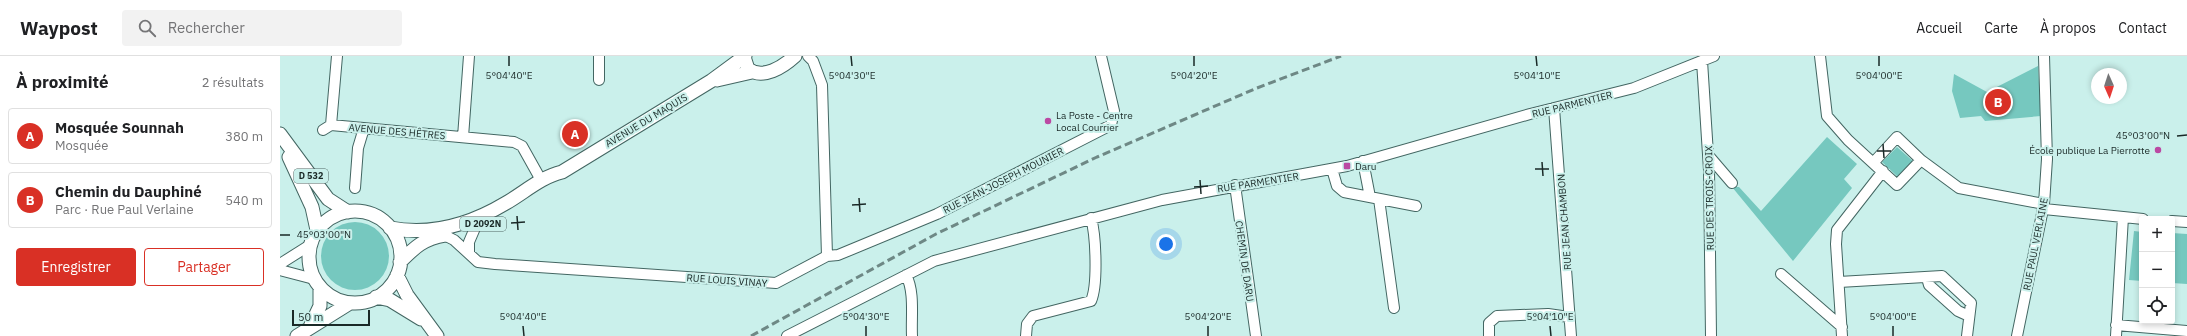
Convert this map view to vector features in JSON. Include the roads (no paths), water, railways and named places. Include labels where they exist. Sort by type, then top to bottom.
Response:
[{"type":"main road","name":"AVENUE DU MAQUIS","points":[[390,228],[435,230],[472,221],[506,203],[542,180],[562,172],[710,81],[744,56],[748,69],[752,72]]},
{"type":"main road","name":"AVENUE DU MAQUIS","points":[[710,81],[752,72],[768,73],[795,56]]},
{"type":"main road","name":"D 532","points":[[280,136],[328,199],[348,212]]},
{"type":"main road","name":"D 532","points":[[280,136],[312,207],[318,230]]},
{"type":"main road","name":"AVENUE DU MAQUIS","points":[[398,269],[417,245],[426,240],[475,228],[503,213],[555,180],[562,172]]},
{"type":"main road","points":[[303,333],[317,315],[320,306],[317,283],[309,257],[310,245],[318,230],[331,218],[348,212],[363,211],[382,221],[390,228],[399,244],[398,269],[392,284],[376,298],[364,302],[350,303],[328,295],[317,283]]},
{"type":"main road","points":[[398,269],[407,295],[437,336]]},
{"type":"main road","points":[[376,298],[390,300],[428,323]]},
{"type":"main road","points":[[303,333],[350,303]]},
{"type":"street","name":"AVENUE DES HÊTRES","points":[[337,56],[327,127],[364,128],[514,142],[522,146],[542,180]]},
{"type":"street","points":[[463,137],[469,56]]},
{"type":"street","points":[[599,56],[599,80]]},
{"type":"street","points":[[808,56],[813,61],[822,85],[827,256]]},
{"type":"street","name":"RUE JEAN-JOSEPH MOUNIER","points":[[827,256],[838,255],[937,214],[1111,125],[1114,111],[1101,56]]},
{"type":"street","name":"RUE PARMENTIER","points":[[787,336],[934,261],[1162,200],[1235,185],[1332,170],[1554,108],[1634,88],[1714,56]]},
{"type":"street","points":[[1820,56],[1827,116],[1848,140],[1898,185],[1921,160]]},
{"type":"street","name":"RUE PAUL VERLAINE","points":[[2017,336],[2044,207],[2047,159],[2044,56]]},
{"type":"street","name":"RUE DES TROIS-CROIX","points":[[1702,61],[1708,155],[1711,336]]},
{"type":"street","name":"RUE JEAN CHAMBON","points":[[1554,108],[1566,246],[1569,317],[1572,336]]},
{"type":"street","points":[[355,188],[358,148],[364,128]]},
{"type":"street","points":[[1873,162],[1897,137],[1921,160],[1959,188],[2044,207],[2139,219]]},
{"type":"street","points":[[1708,155],[1732,183]]},
{"type":"street","points":[[1363,161],[1379,215],[1394,308]]},
{"type":"street","points":[[1332,170],[1337,186],[1344,192],[1416,206]]},
{"type":"street","points":[[1842,332],[1836,244],[1837,230],[1883,171]]},
{"type":"street","name":"CHEMIN DE DARU","points":[[1235,185],[1256,336]]},
{"type":"street","points":[[2116,336],[2123,217]]},
{"type":"street","points":[[1026,336],[1027,324],[1033,316],[1091,301],[1094,294],[1093,284],[1096,270],[1091,218]]},
{"type":"street","points":[[2175,221],[2187,222]]},
{"type":"street","points":[[469,252],[470,237],[475,228]]},
{"type":"street","name":"RUE LOUIS VINAY","points":[[444,235],[454,240],[469,252],[478,262],[776,284],[827,256]]},
{"type":"street","points":[[280,264],[310,245]]},
{"type":"street","points":[[280,270],[317,283]]},
{"type":"street","points":[[1781,274],[1842,332]]},
{"type":"street","points":[[906,275],[911,292],[912,336]]},
{"type":"street","points":[[1839,282],[1920,276],[1927,278],[1942,276],[1972,303],[1967,336]]},
{"type":"street","points":[[1927,278],[1929,285],[1958,311],[1969,316]]},
{"type":"street","points":[[1489,336],[1488,323],[1497,316],[1548,314],[1569,317]]},
{"type":"street","points":[[2116,324],[2159,332],[2187,330]]},
{"type":"railway","points":[[751,336],[936,234],[1097,157],[1257,88],[1341,56]]},
{"type":"place","name":"Chemin du Dauphiné","points":[[1998,102]]},
{"type":"place","name":"La Poste - Centre Local Courrier","points":[[1048,121]]},
{"type":"place","name":"Mosquée Sounnah","points":[[575,134]]},
{"type":"place","name":"École publique La Pierrotte","points":[[2158,150]]},
{"type":"place","name":"Daru","points":[[1347,166]]}]
